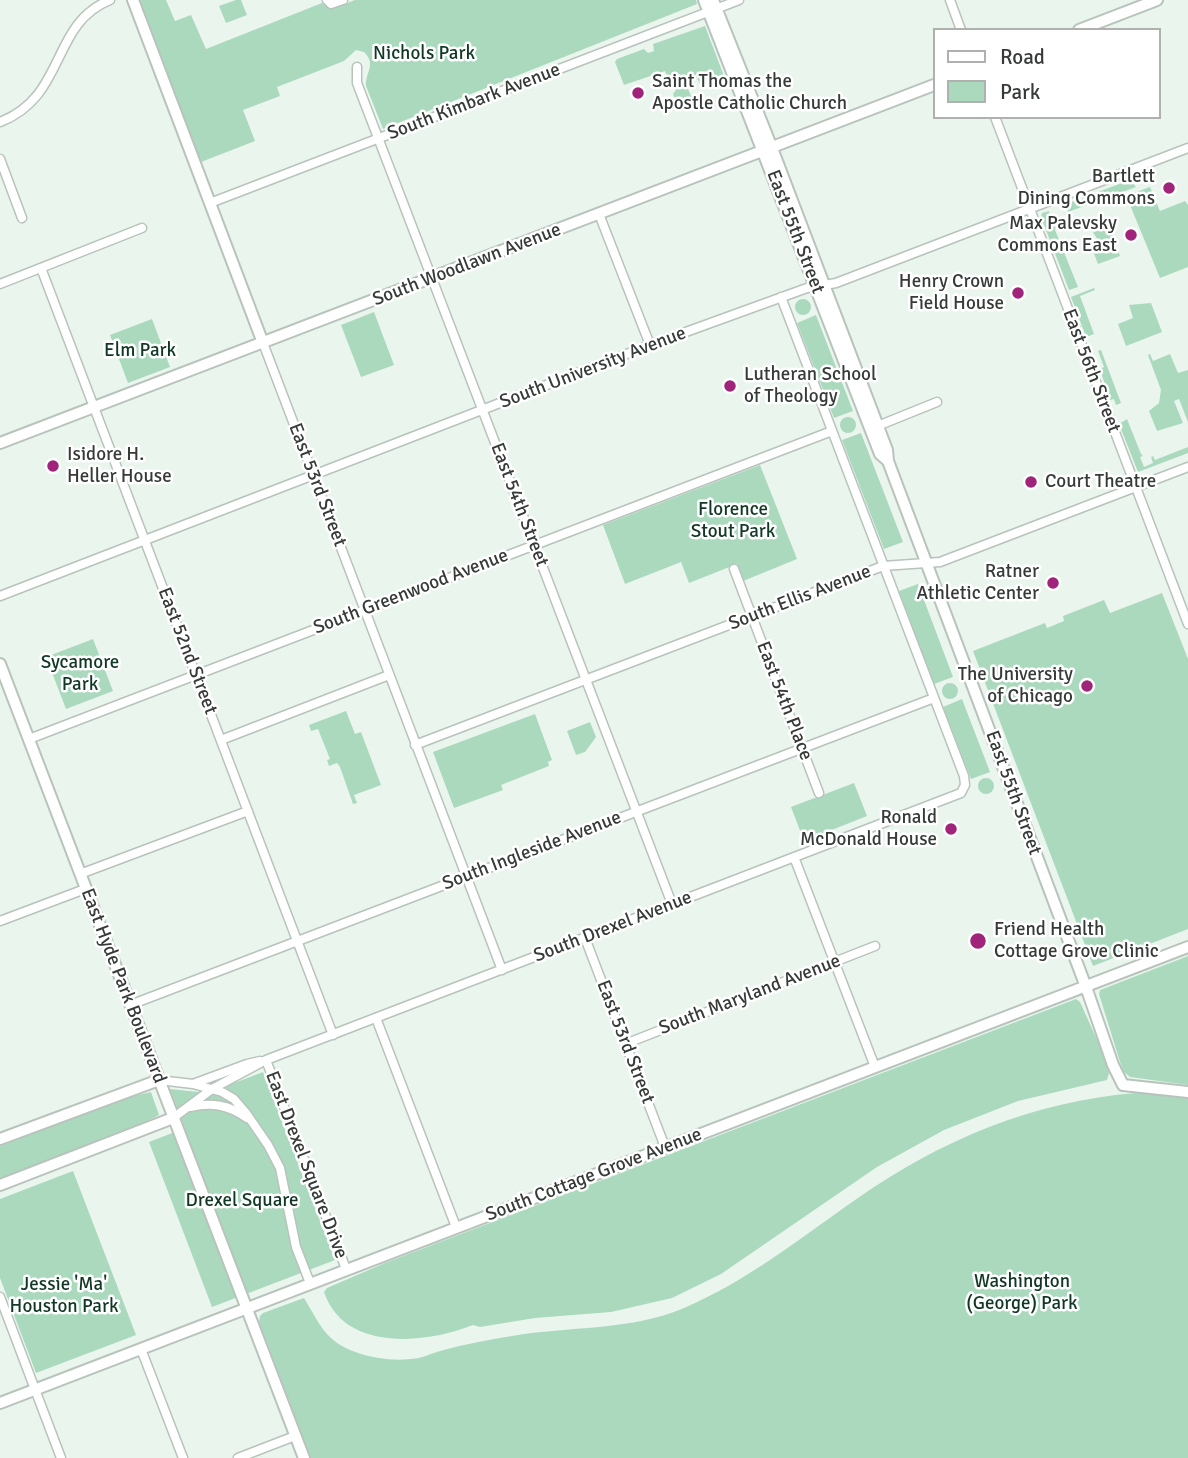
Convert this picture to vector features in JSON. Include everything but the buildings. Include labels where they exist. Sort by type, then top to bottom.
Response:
[{"type":"street","points":[[0,122],[17,115],[34,100],[54,71],[78,23],[94,8],[110,0]]},
{"type":"street","name":"East 53rd Street","points":[[133,0],[502,970]]},
{"type":"street","points":[[329,2],[343,0]]},
{"type":"street","name":"East 55th Street","points":[[704,0],[712,7],[874,427],[887,450],[888,461],[1086,986],[1113,1065],[1123,1085],[1188,1091]]},
{"type":"street","name":"South Kimbark Avenue","points":[[210,203],[712,7],[739,0]]},
{"type":"street","points":[[950,0],[960,28]]},
{"type":"street","points":[[1084,28],[1157,0]]},
{"type":"street","name":"East 54th Street","points":[[357,67],[357,83],[378,139],[672,904]]},
{"type":"street","name":"South Woodlawn Avenue","points":[[0,443],[932,86]]},
{"type":"street","name":"East 56th Street","points":[[996,119],[1188,624]]},
{"type":"street","name":"South University Avenue","points":[[0,596],[650,345],[781,297],[833,284],[1188,148]]},
{"type":"street","points":[[0,159],[22,218]]},
{"type":"street","points":[[599,214],[650,345]]},
{"type":"street","points":[[0,284],[142,228]]},
{"type":"street","name":"East 52nd Street","points":[[41,268],[333,1034]]},
{"type":"street","name":"East 55th Street","points":[[781,297],[964,776],[965,785],[961,793]]},
{"type":"street","points":[[874,427],[937,402]]},
{"type":"street","name":"South Greenwood Avenue","points":[[29,739],[832,431]]},
{"type":"street","name":"South Ellis Avenue","points":[[415,745],[883,566],[940,562],[1188,467]]},
{"type":"street","name":"East 54th Place","points":[[734,569],[819,793]]},
{"type":"street","name":"East Hyde Park Boulevard","points":[[0,664],[3,681],[29,739],[304,1458]]},
{"type":"street","points":[[220,740],[389,675]]},
{"type":"street","name":"South Ingleside Avenue","points":[[130,1005],[934,698]]},
{"type":"street","name":"South Drexel Avenue","points":[[173,1118],[212,1089],[266,1060],[961,793]]},
{"type":"street","points":[[80,874],[247,811]]},
{"type":"street","points":[[794,857],[875,1067]]},
{"type":"street","points":[[0,921],[85,889]]},
{"type":"street","name":"East 53rd Street","points":[[585,938],[665,1147]]},
{"type":"street","name":"South Maryland Avenue","points":[[625,1044],[874,946]]},
{"type":"street","name":"South Cottage Grove Avenue","points":[[0,1403],[1188,947]]},
{"type":"street","points":[[376,1018],[456,1227]]},
{"type":"street","name":"South Drexel Avenue","points":[[159,1080],[193,1084],[247,1063],[266,1060]]},
{"type":"street","name":"East Drexel Square Drive","points":[[266,1060],[346,1269]]},
{"type":"street","points":[[0,1139],[159,1080]]},
{"type":"street","points":[[193,1084],[212,1089],[234,1100],[268,1144],[279,1168],[296,1247],[310,1283]]},
{"type":"street","name":"South Drexel Avenue","points":[[187,1108],[212,1103],[228,1108],[252,1122]]},
{"type":"street","points":[[0,1185],[173,1118]]},
{"type":"street","points":[[0,1297],[61,1458]]},
{"type":"street","points":[[141,1349],[183,1458]]},
{"type":"street","points":[[239,1458],[295,1436]]},
{"type":"green space","name":"Nichols Park","points":[[140,0],[166,0],[175,21],[191,15],[206,49],[322,3],[333,8],[355,0],[696,0],[697,4],[383,129],[366,86],[370,61],[364,52],[356,50],[344,61],[277,87],[280,96],[243,110],[255,141],[201,162]]},
{"type":"green space","points":[[241,0],[247,15],[226,23],[219,6]]},
{"type":"green space","points":[[705,26],[727,84],[724,86],[720,76],[700,84],[697,78],[686,82],[684,89],[688,89],[692,98],[677,104],[673,94],[676,90],[665,71],[624,85],[615,62],[617,59],[644,49],[648,53],[654,51],[653,44]]},
{"type":"green space","points":[[1130,180],[1136,187],[1068,212],[1065,205],[1079,199],[1080,202],[1083,201],[1082,198]]},
{"type":"green space","points":[[1150,187],[1160,211],[1185,201],[1188,205],[1188,267],[1160,278],[1130,205],[1126,203],[1130,201],[1128,195]]},
{"type":"green space","points":[[1049,211],[1052,227],[1056,226],[1055,230],[1078,287],[1069,290],[1041,217],[1042,213]]},
{"type":"green space","points":[[1109,226],[1120,256],[1098,264],[1089,241],[1092,240],[1094,244],[1099,242],[1093,232]]},
{"type":"green space","points":[[1094,288],[1095,290],[1080,296],[1094,334],[1086,337],[1071,297]]},
{"type":"green space","points":[[800,299],[806,299],[811,307],[809,313],[800,315],[795,310],[795,304]]},
{"type":"green space","points":[[1151,303],[1162,332],[1126,346],[1118,324],[1133,318],[1129,305]]},
{"type":"green space","points":[[374,312],[394,365],[361,377],[341,325]]},
{"type":"green space","points":[[816,315],[853,411],[834,418],[797,323]]},
{"type":"green space","name":"Elm Park","points":[[152,319],[170,367],[128,383],[110,335]]},
{"type":"green space","points":[[1093,348],[1100,369],[1104,367],[1098,351],[1101,350],[1121,403],[1116,405],[1114,399],[1110,400]]},
{"type":"green space","points":[[1150,354],[1153,361],[1170,354],[1178,373],[1188,370],[1188,422],[1179,399],[1174,401],[1183,423],[1157,431],[1149,411],[1159,403],[1161,390],[1148,355]]},
{"type":"green space","points":[[845,417],[851,417],[856,425],[854,431],[845,433],[840,428],[840,422]]},
{"type":"green space","points":[[1127,419],[1143,456],[1140,457],[1144,467],[1153,463],[1153,456],[1155,460],[1188,447],[1188,453],[1138,472],[1119,424]]},
{"type":"green space","points":[[861,433],[903,542],[884,549],[842,440]]},
{"type":"green space","name":"Florence Stout Park","points":[[760,465],[797,559],[743,581],[737,564],[689,583],[681,562],[625,584],[603,525]]},
{"type":"green space","points":[[918,584],[953,677],[934,684],[899,591]]},
{"type":"green space","points":[[1162,593],[1188,659],[1188,929],[1093,966],[973,651],[1045,623],[1047,628],[1064,621],[1063,616],[1104,600],[1110,613]]},
{"type":"green space","name":"Sycamore Park","points":[[93,639],[113,691],[66,709],[46,657]]},
{"type":"green space","points":[[947,683],[953,683],[958,691],[956,697],[947,699],[942,694],[942,688]]},
{"type":"green space","points":[[962,699],[990,772],[971,779],[943,707]]},
{"type":"green space","points":[[346,711],[355,734],[361,732],[381,785],[354,795],[357,803],[353,804],[340,767],[337,763],[329,766],[327,760],[330,759],[318,729],[311,731],[309,725]]},
{"type":"green space","points":[[535,714],[552,760],[548,762],[549,766],[501,785],[503,790],[454,808],[433,752]]},
{"type":"green space","points":[[590,722],[596,737],[585,752],[576,755],[567,731]]},
{"type":"green space","points":[[983,778],[989,778],[994,786],[992,792],[983,794],[978,789],[978,783]]},
{"type":"green space","points":[[854,783],[867,816],[804,841],[791,807]]},
{"type":"green space","points":[[1188,956],[1188,1085],[1130,1077],[1124,1072],[1120,1062],[1100,990]]},
{"type":"green space","points":[[1076,999],[1080,1002],[1100,1046],[1109,1073],[1107,1080],[1018,1101],[944,1130],[877,1167],[721,1274],[672,1298],[611,1312],[535,1318],[480,1327],[473,1325],[410,1339],[368,1334],[349,1325],[334,1311],[324,1292],[327,1288],[385,1263]]},
{"type":"green space","name":"Drexel Square","points":[[263,1072],[335,1260],[212,1307],[149,1142],[185,1128],[170,1089],[208,1093]]},
{"type":"green space","points":[[151,1092],[159,1115],[138,1126],[0,1179],[0,1146],[129,1097]]},
{"type":"green space","name":"Washington (George) Park","points":[[1136,1093],[1188,1098],[1188,1458],[311,1458],[259,1322],[263,1313],[304,1298],[319,1324],[331,1338],[347,1349],[370,1356],[404,1360],[503,1338],[642,1321],[684,1308],[730,1285],[774,1258],[890,1177],[956,1141],[1025,1114],[1098,1097]]},
{"type":"green space","name":"Jessie 'Ma' Houston Park","points":[[73,1171],[136,1335],[36,1373],[0,1278],[0,1199]]},
{"type":"place","name":"Saint Thomas the Apostle Catholic Church","points":[[638,93]]},
{"type":"place","name":"Bartlett Dining Commons","points":[[1169,188]]},
{"type":"place","name":"Max Palevsky Commons East","points":[[1131,235]]},
{"type":"place","name":"Henry Crown Field House","points":[[1018,293]]},
{"type":"place","name":"Lutheran School of Theology","points":[[730,386]]},
{"type":"place","name":"Isidore H. Heller House","points":[[53,466]]},
{"type":"place","name":"Court Theatre","points":[[1031,482]]},
{"type":"place","name":"Ratner Athletic Center","points":[[1053,583]]},
{"type":"place","name":"The University of Chicago","points":[[1087,686]]},
{"type":"place","name":"Ronald McDonald House","points":[[951,829]]},
{"type":"place","name":"Friend Health Cottage Grove Clinic","points":[[978,941]]}]
